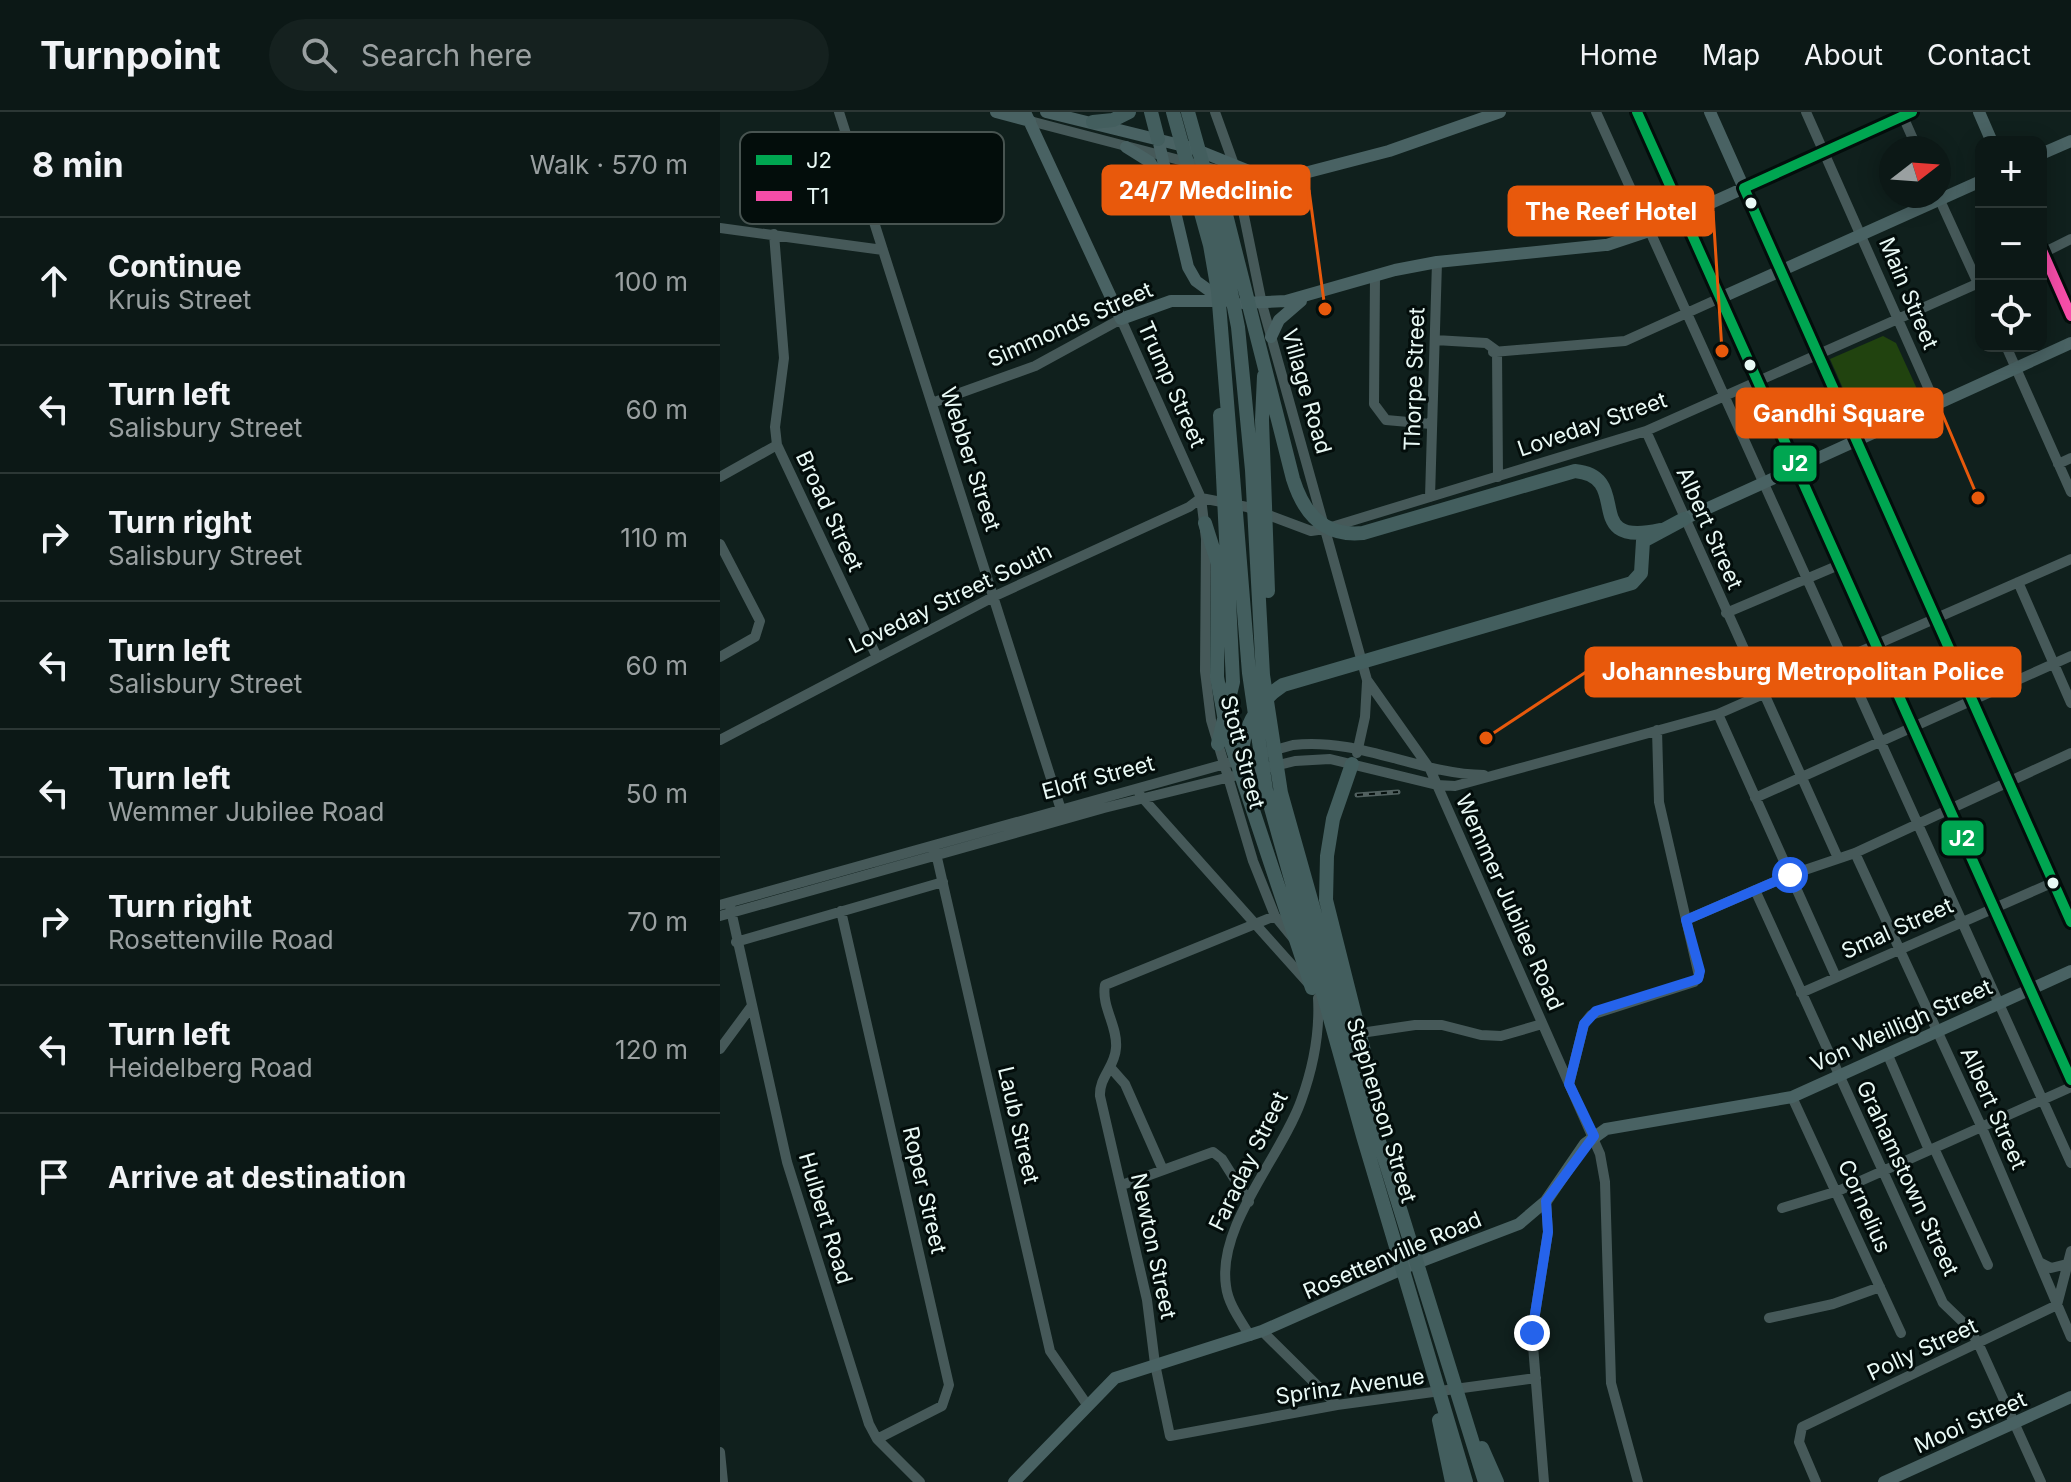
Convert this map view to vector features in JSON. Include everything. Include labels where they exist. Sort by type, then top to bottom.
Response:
[{"type":"highway","points":[[1093,122],[1113,120],[1129,112]]},
{"type":"highway","points":[[1151,112],[1158,139]]},
{"type":"highway","points":[[1173,112],[1221,296],[1259,753],[1274,824],[1371,1137],[1486,1482]]},
{"type":"highway","points":[[1191,112],[1236,245],[1295,487],[1313,519],[1338,533],[1363,533],[1564,474],[1585,472],[1600,481],[1613,520],[1622,532],[1634,535],[1660,530]]},
{"type":"highway","points":[[1191,112],[1213,201],[1238,327],[1252,470],[1263,675],[1275,759],[1287,819],[1465,1482]]},
{"type":"highway","points":[[1218,744],[1233,682],[1221,296]]},
{"type":"highway","points":[[1271,337],[1262,420],[1275,759]]},
{"type":"highway","points":[[1252,807],[1242,744],[1258,711],[1278,688],[1305,676],[1632,583],[1641,573],[1643,541],[1684,519]]},
{"type":"highway","points":[[1205,523],[1216,554],[1220,701],[1283,910],[1371,1137]]},
{"type":"highway","points":[[1352,764],[1335,814],[1327,856],[1326,900],[1368,1070],[1371,1137]]},
{"type":"highway","points":[[1447,1362],[1497,1482]]},
{"type":"highway","points":[[1433,1372],[1452,1482]]},
{"type":"main road","points":[[996,112],[1027,117]]},
{"type":"main road","points":[[1046,112],[1158,139],[1235,169],[1261,174],[1307,174],[1466,126],[1500,112]]},
{"type":"main road","points":[[1637,112],[2071,1080]]},
{"type":"main road","points":[[1710,112],[2071,922]]},
{"type":"main road","points":[[1979,112],[1989,136]]},
{"type":"main road","name":"Simmonds Street","points":[[1121,319],[1171,301],[1221,296],[1262,304],[1437,262],[1581,250],[1606,245],[1649,231],[1905,113]]},
{"type":"main road","name":"Trump Street","points":[[1027,117],[1121,319]]},
{"type":"main road","points":[[1158,139],[1192,274],[1206,291],[1221,296]]},
{"type":"main road","points":[[2047,151],[2071,141]]},
{"type":"main road","points":[[1126,147],[1153,165],[1172,201]]},
{"type":"main road","points":[[1951,193],[1975,183]]},
{"type":"main road","points":[[1720,298],[1918,208]]},
{"type":"main road","points":[[2047,263],[2071,316]]},
{"type":"main road","points":[[1271,337],[1291,307],[1326,290]]},
{"type":"main road","points":[[1684,519],[2071,343]]},
{"type":"main road","name":"Von Weilligh Street","points":[[1792,1097],[2071,971]]},
{"type":"main road","points":[[1594,1136],[1619,1125],[1792,1097]]},
{"type":"main road","name":"Rosettenville Road","points":[[1014,1482],[1115,1378],[1256,1334],[1409,1266],[1519,1224],[1546,1201],[1594,1136]]},
{"type":"main road","name":"Mooi Street","points":[[1884,1482],[2071,1397]]},
{"type":"street","name":"Webber Street","points":[[839,112],[845,132]]},
{"type":"street","name":"Village Road","points":[[1215,112],[1235,169],[1262,304],[1367,680]]},
{"type":"street","points":[[1461,112],[1466,126]]},
{"type":"street","points":[[1596,112],[1878,741],[2045,1099],[2071,1163]]},
{"type":"street","name":"Main Street","points":[[1806,112],[1935,403]]},
{"type":"street","points":[[1905,113],[1913,136]]},
{"type":"street","points":[[1027,117],[1126,147],[1235,169]]},
{"type":"street","points":[[1944,208],[1978,280]]},
{"type":"street","name":"Webber Street","points":[[875,224],[1062,814]]},
{"type":"street","points":[[720,228],[883,250]]},
{"type":"street","name":"Broad Street","points":[[774,234],[784,358],[775,427],[777,445],[876,655]]},
{"type":"street","points":[[2047,250],[2071,239]]},
{"type":"street","name":"Thorpe Street","points":[[1430,497],[1437,262]]},
{"type":"street","points":[[1375,276],[1375,404],[1386,420],[1431,424]]},
{"type":"street","name":"Loveday Street","points":[[1201,498],[1247,507],[1311,531],[1325,529],[1646,431],[1975,287]]},
{"type":"street","points":[[1495,353],[1625,341],[1720,298]]},
{"type":"street","name":"Simmonds Street","points":[[932,403],[1035,366],[1087,334],[1121,319]]},
{"type":"street","name":"Trump Street","points":[[1121,319],[1201,498]]},
{"type":"street","points":[[1434,342],[1486,343],[1495,353],[1498,477]]},
{"type":"street","points":[[2009,352],[2071,492]]},
{"type":"street","name":"Albert Street","points":[[1646,431],[1838,858]]},
{"type":"street","points":[[720,477],[777,445]]},
{"type":"street","points":[[2058,464],[2071,458]]},
{"type":"street","name":"Stott Street","points":[[1201,498],[1205,523],[1206,697],[1228,779],[1275,916],[1301,950],[1322,997]]},
{"type":"street","name":"Loveday Street South","points":[[720,740],[876,655],[995,596],[1189,507],[1201,498]]},
{"type":"street","points":[[720,544],[760,621],[755,637],[720,657]]},
{"type":"street","name":"Eloff Street","points":[[1062,814],[1143,799],[1303,760],[1330,759],[1437,785],[1455,786],[1718,714],[1766,696],[2071,559]]},
{"type":"street","points":[[1726,613],[1839,565]]},
{"type":"street","points":[[2018,582],[2071,703]]},
{"type":"street","points":[[1755,798],[2071,656]]},
{"type":"street","points":[[1352,764],[1359,749],[1367,680]]},
{"type":"street","name":"Wemmer Jubilee Road","points":[[1367,680],[1430,769],[1594,1136],[1605,1182],[1611,1383],[1638,1482]]},
{"type":"street","points":[[1718,714],[1836,977]]},
{"type":"street","points":[[1569,1084],[1584,1024],[1591,1015],[1698,979],[1700,971],[1659,802],[1657,730]]},
{"type":"street","name":"Eloff Street","points":[[725,909],[1062,814],[1223,761],[1312,742],[1359,749],[1430,769],[1490,775]]},
{"type":"street","points":[[1686,920],[1790,875],[1855,853],[2071,753]]},
{"type":"street","name":"Stephenson Street","points":[[1135,788],[1254,926],[1322,997],[1341,1037],[1447,1392],[1467,1466],[1465,1482]]},
{"type":"street","name":"Laub Street","points":[[934,849],[1050,1351],[1088,1406]]},
{"type":"street","name":"Albert Street","points":[[1855,853],[1938,1030],[2039,1262],[2062,1300],[2071,1337]]},
{"type":"street","points":[[737,943],[943,882]]},
{"type":"street","name":"Smal Street","points":[[1801,993],[2054,882]]},
{"type":"street","name":"Grahamstown Street","points":[[1755,890],[1946,1307],[1969,1328],[1979,1345],[2041,1482]]},
{"type":"street","name":"Hulbert Road","points":[[725,909],[737,943],[787,1162],[869,1424],[877,1439],[920,1482]]},
{"type":"street","name":"Roper Street","points":[[841,911],[949,1385],[942,1406],[877,1439]]},
{"type":"street","name":"Newton Street","points":[[1170,1436],[1155,1364],[1147,1300],[1100,1096],[1101,1082],[1110,1067],[1116,1043],[1103,994],[1109,980],[1275,916]]},
{"type":"street","name":"Faraday Street","points":[[1322,997],[1318,1036],[1301,1100],[1230,1243],[1225,1282],[1227,1295],[1256,1334],[1337,1405]]},
{"type":"street","points":[[720,1049],[751,1007]]},
{"type":"street","points":[[1341,1037],[1415,1025],[1501,1036],[1542,1024]]},
{"type":"street","points":[[1887,1053],[1988,1265]]},
{"type":"street","name":"Newton Street","points":[[1110,1067],[1125,1084],[1163,1170]]},
{"type":"street","points":[[1782,1208],[1838,1191],[2071,1087]]},
{"type":"street","name":"Cornelius","points":[[1792,1097],[1901,1333]]},
{"type":"street","points":[[1122,1185],[1216,1153],[1249,1202]]},
{"type":"street","points":[[1544,1482],[1532,1333],[1548,1232],[1546,1201]]},
{"type":"street","points":[[2062,1300],[2071,1251]]},
{"type":"street","points":[[2039,1262],[2051,1268],[2067,1264]]},
{"type":"street","points":[[1769,1318],[1833,1304],[1880,1287]]},
{"type":"street","name":"Polly Street","points":[[1816,1482],[1799,1442],[1802,1427],[1979,1345],[2062,1300]]},
{"type":"street","name":"Sprinz Avenue","points":[[1170,1436],[1337,1405],[1536,1378]]},
{"type":"street","points":[[720,1452],[723,1482]]},
{"type":"street","points":[[1467,1466],[1486,1482]]},
{"type":"green space","points":[[1883,336],[1896,343],[1917,389],[1913,402],[1860,427],[1830,359]]},
{"type":"railway","points":[[1357,795],[1398,792]]},
{"type":"transit line","name":"J2","points":[[1637,112],[2071,1080]]},
{"type":"transit line","name":"J2","points":[[1912,112],[1744,188],[2071,922]]},
{"type":"transit line","name":"T1","points":[[2047,262],[2071,316]]},
{"type":"place","name":"24/7 Medclinic","points":[[1325,309]]},
{"type":"place","name":"The Reef Hotel","points":[[1722,351]]},
{"type":"place","name":"Gandhi Square","points":[[1978,498]]},
{"type":"place","name":"Johannesburg Metropolitan Police","points":[[1486,738]]},
{"type":"route","points":[[1532,1333],[1548,1232],[1546,1201],[1585,1144],[1594,1136],[1569,1084],[1584,1024],[1596,1011],[1694,982],[1700,971],[1686,920],[1790,875]]}]
